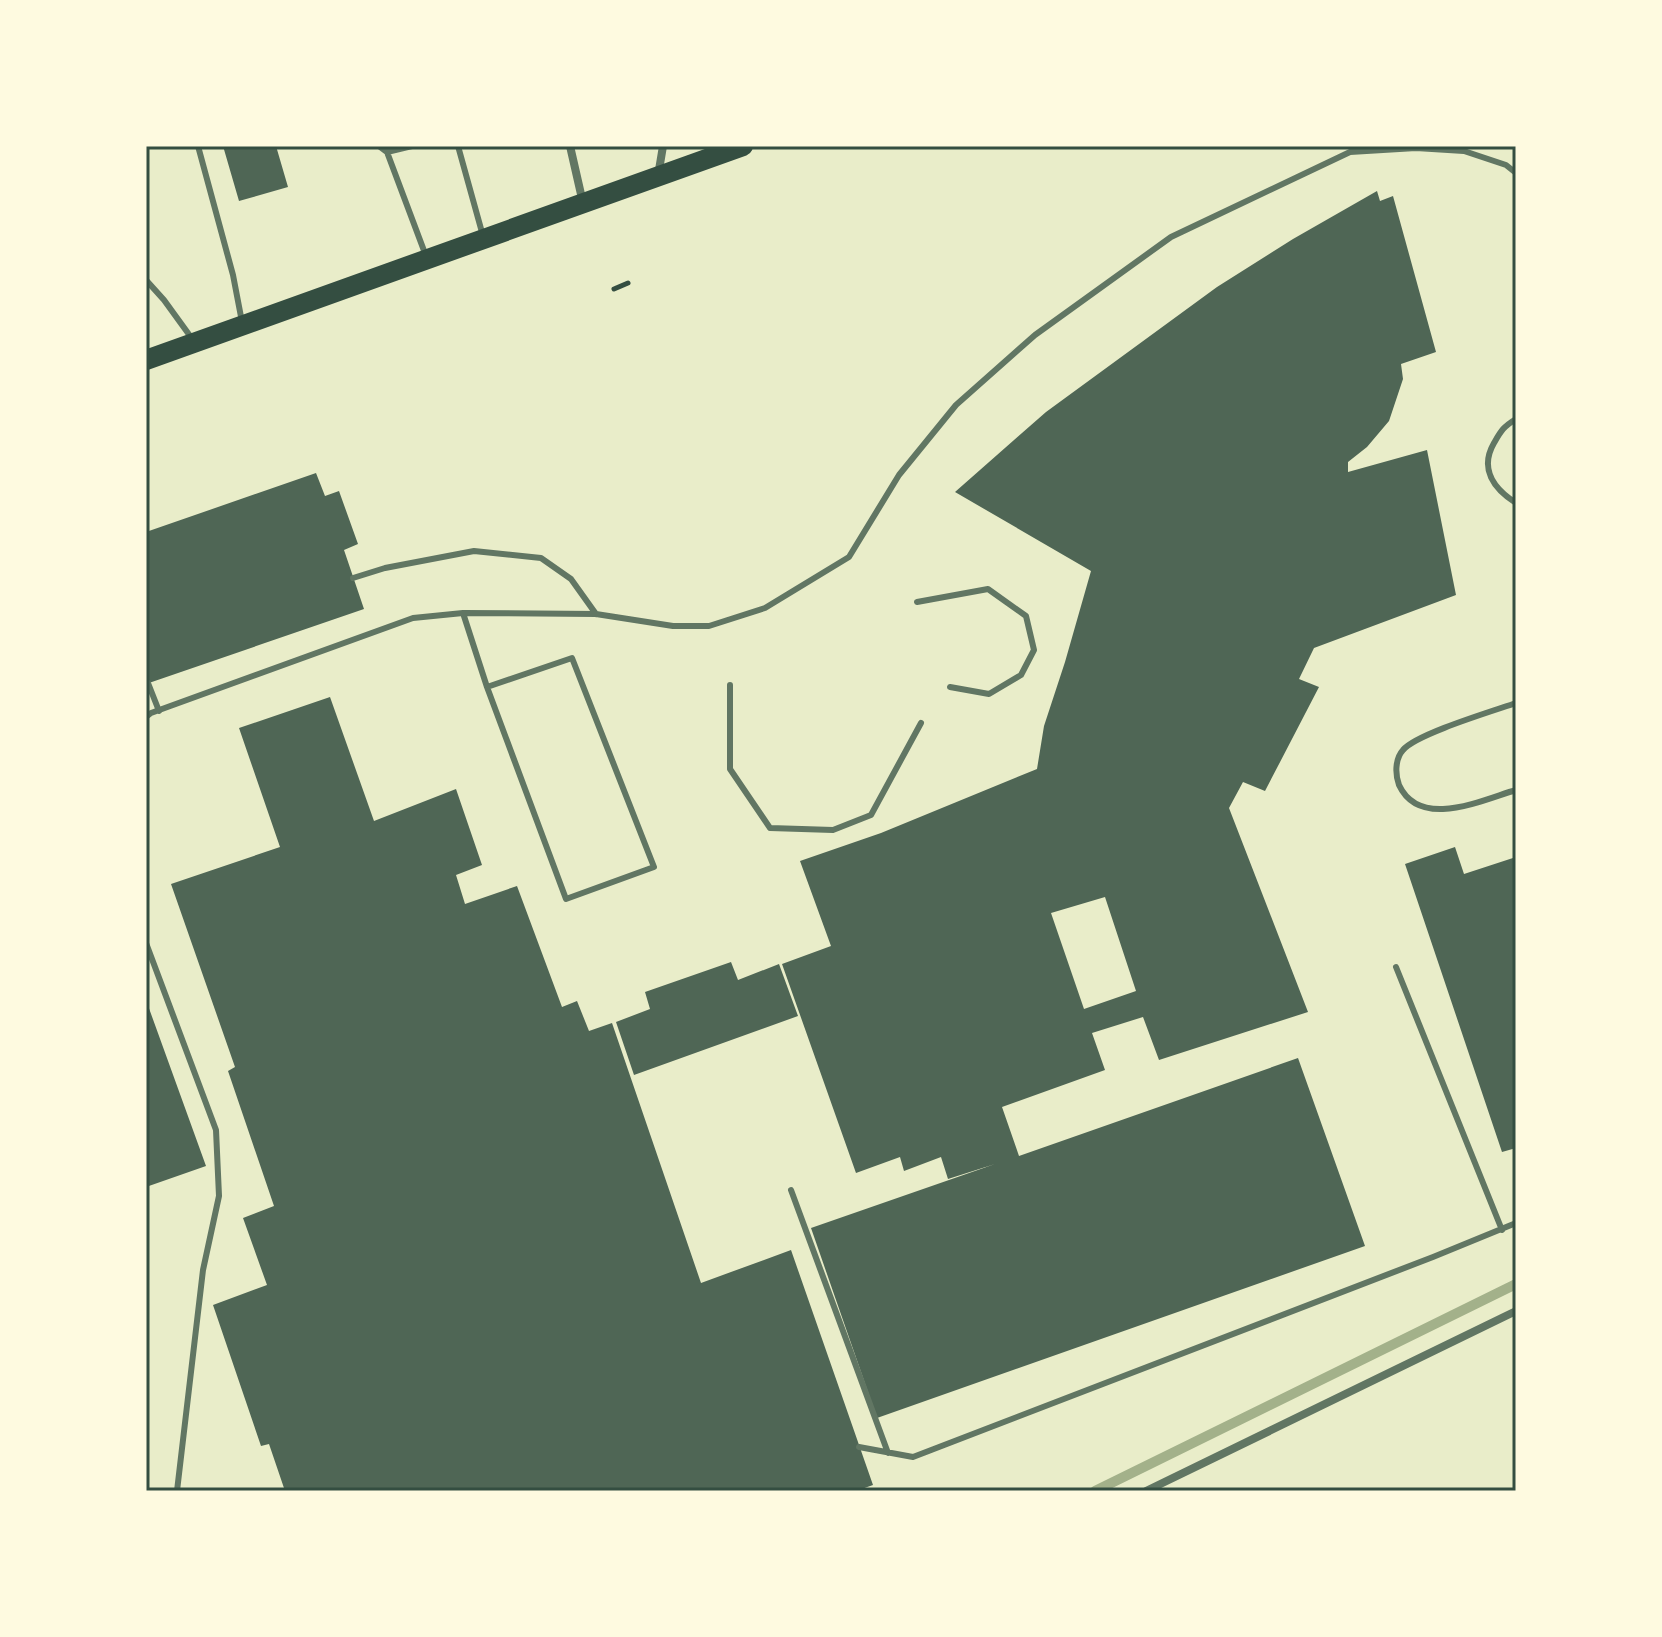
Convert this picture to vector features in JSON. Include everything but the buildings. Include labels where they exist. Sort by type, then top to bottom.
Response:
[{"type":"main road","points":[[146,360],[743,146]]},
{"type":"street","points":[[570,146],[583,203]]},
{"type":"street","points":[[658,177],[663,146]]},
{"type":"street","points":[[1146,1491],[1516,1311]]},
{"type":"lane","points":[[198,146],[233,275],[243,325]]},
{"type":"lane","points":[[379,146],[387,152],[427,259]]},
{"type":"lane","points":[[387,152],[412,146]]},
{"type":"lane","points":[[458,146],[484,239]]},
{"type":"lane","points":[[146,717],[413,618],[463,613],[596,614],[673,626],[709,626],[765,608],[849,557],[899,475],[956,405],[1035,335],[1171,237],[1349,149],[1464,151],[1506,165],[1516,173]]},
{"type":"lane","points":[[146,280],[195,342]]},
{"type":"lane","points":[[1516,419],[1504,426],[1496,439],[1489,453],[1487,469],[1496,487],[1516,503]]},
{"type":"lane","points":[[353,578],[385,568],[474,551],[541,558],[571,579],[596,614]]},
{"type":"lane","points":[[917,602],[988,589],[1026,616],[1034,650],[1021,675],[989,694],[950,687]]},
{"type":"lane","points":[[463,613],[487,687],[566,899],[654,867],[572,658],[487,687]]},
{"type":"lane","points":[[148,683],[159,711]]},
{"type":"lane","points":[[730,685],[730,769],[770,828],[833,830],[871,815],[921,723]]},
{"type":"lane","points":[[1516,703],[1429,734],[1403,749],[1396,763],[1398,782],[1407,798],[1424,807],[1454,809],[1516,790]]},
{"type":"lane","points":[[146,943],[216,1130],[219,1196],[203,1270],[180,1491]]},
{"type":"lane","points":[[1396,967],[1502,1230]]},
{"type":"lane","points":[[791,1190],[888,1453]]},
{"type":"lane","points":[[859,1447],[913,1457],[1516,1223]]},
{"type":"path","points":[[614,289],[628,283]]},
{"type":"waterway","points":[[1095,1491],[1516,1284]]}]
